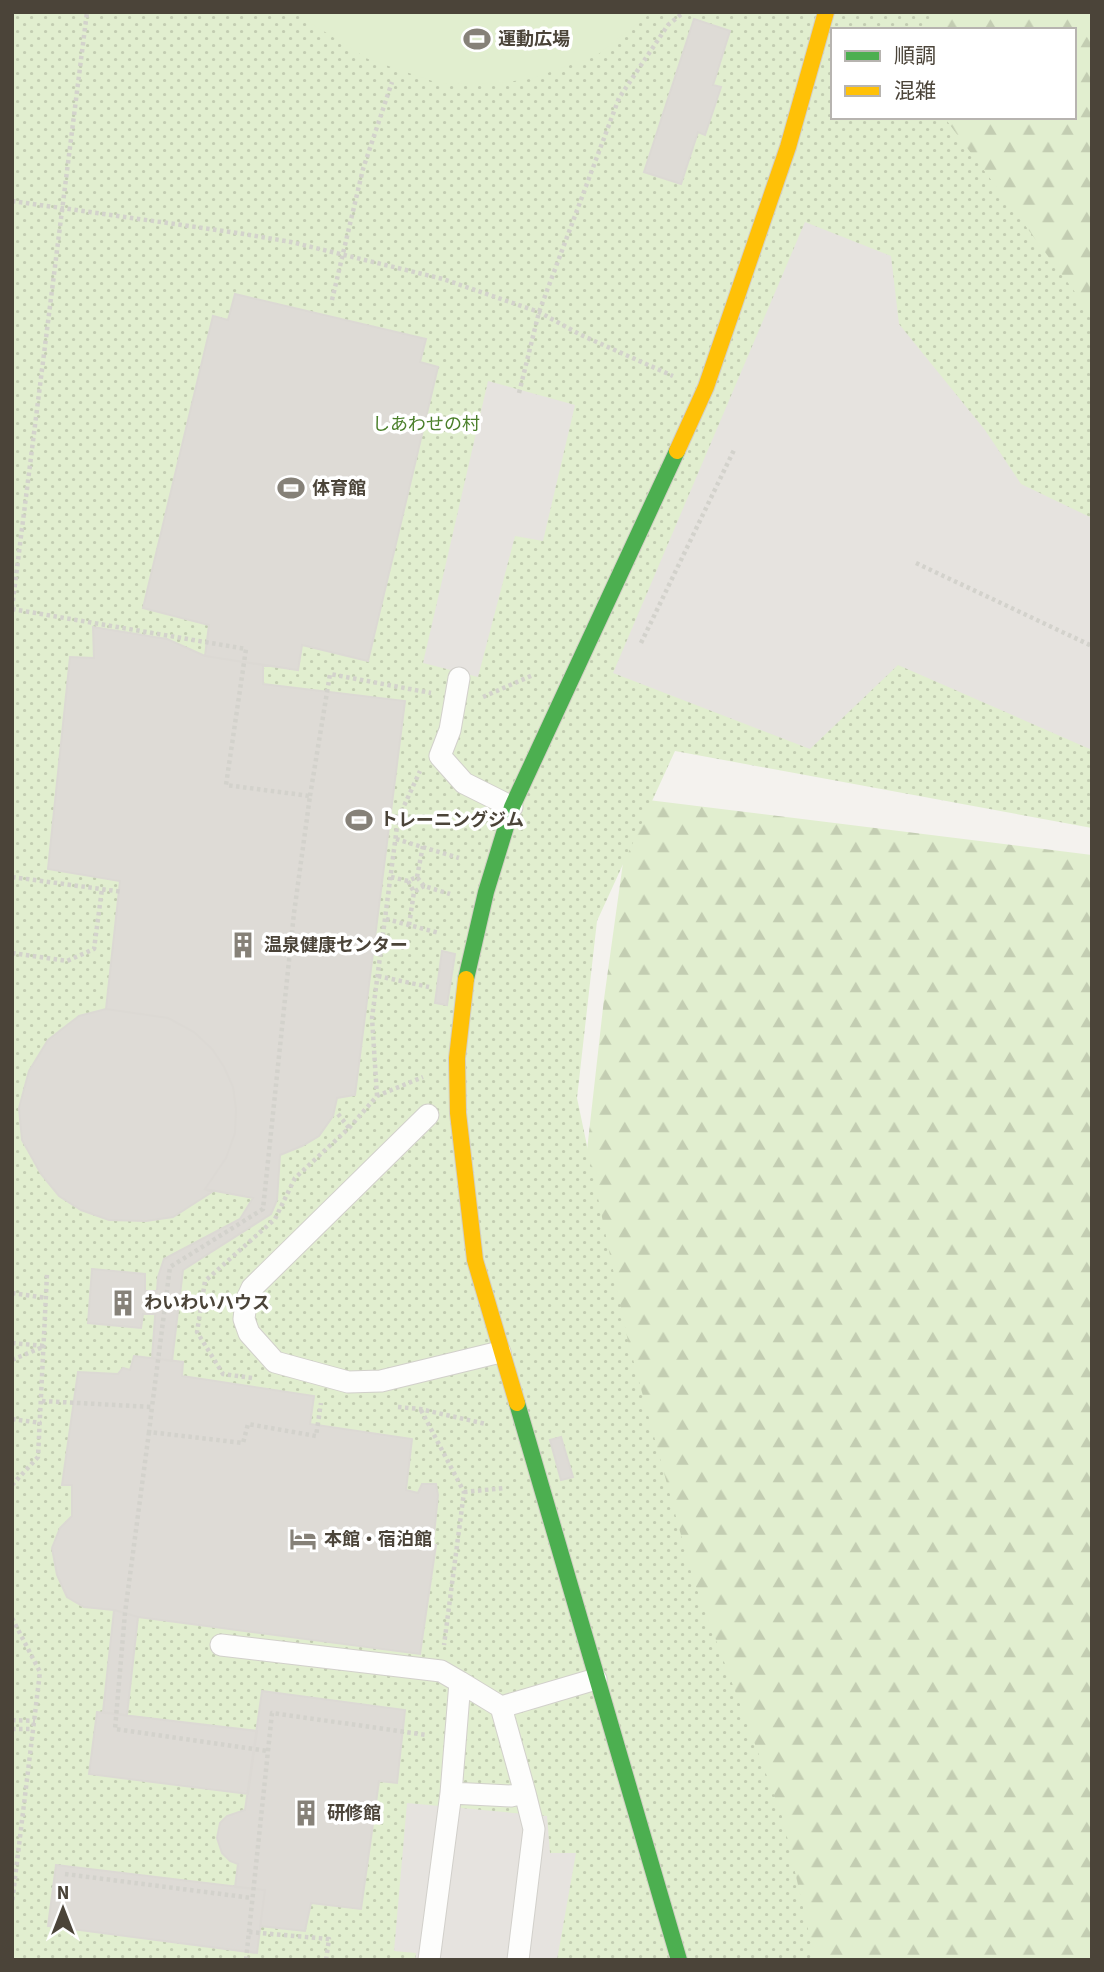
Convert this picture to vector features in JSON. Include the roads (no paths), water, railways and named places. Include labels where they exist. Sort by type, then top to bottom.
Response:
[{"type":"street","points":[[679,1960],[475,1260],[458,1113],[457,1058],[464,986],[474,938],[512,807],[706,387],[788,147],[826,12]]},
{"type":"lane","points":[[462,692],[440,756],[464,783],[512,807]]},
{"type":"lane","points":[[428,1115],[252,1288],[246,1301],[244,1319],[249,1333],[275,1362],[348,1382],[381,1381],[500,1352]]},
{"type":"lane","points":[[221,1645],[441,1671],[500,1707],[534,1829],[518,1960]]},
{"type":"lane","points":[[500,1707],[596,1679]]},
{"type":"lane","points":[[429,1960],[451,1793],[460,1682]]},
{"type":"lane","points":[[451,1793],[511,1796],[524,1793]]},
{"type":"place","name":"運動広場","points":[[477,39]]},
{"type":"place","name":"体育館","points":[[291,488]]},
{"type":"place","name":"トレーニングジム","points":[[359,820]]},
{"type":"place","name":"温泉健康センター","points":[[243,945]]},
{"type":"place","name":"わいわいハウス","points":[[123,1303]]},
{"type":"place","name":"本館・宿泊館","points":[[303,1539]]},
{"type":"place","name":"研修館","points":[[306,1813]]},
{"type":"park label","name":"しあわせの村","points":[[426,424]]}]
